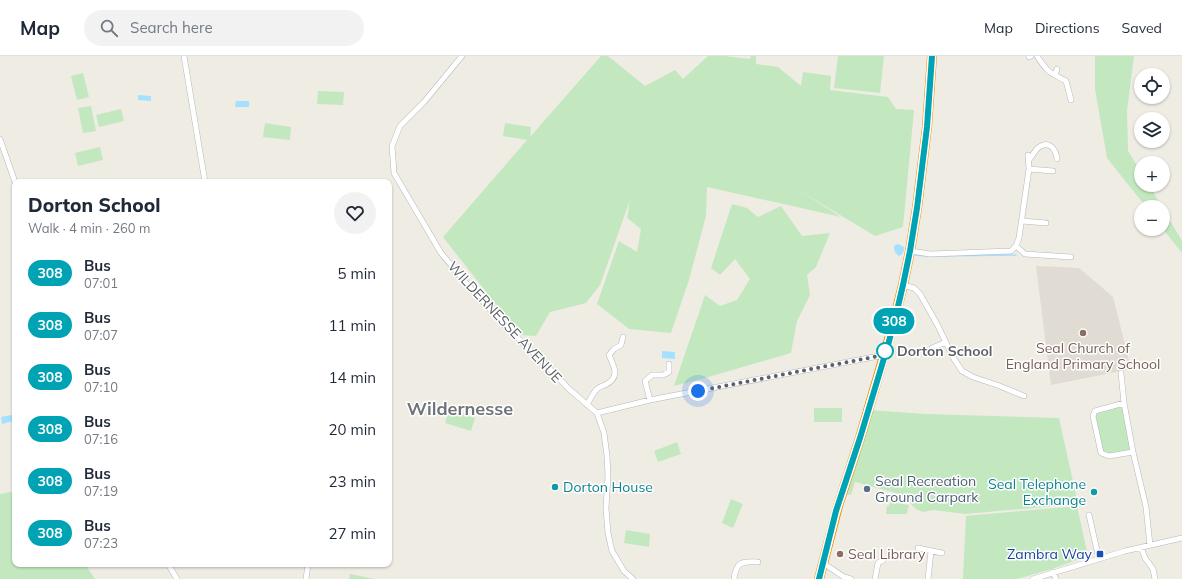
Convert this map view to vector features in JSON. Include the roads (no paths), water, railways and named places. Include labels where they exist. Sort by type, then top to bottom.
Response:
[{"type":"highway","points":[[819,579],[838,506],[860,438],[896,315],[903,285],[917,208],[927,127],[932,56]]},
{"type":"street","points":[[184,56],[204,179]]},
{"type":"street","name":"WILDERNESSE AVENUE","points":[[462,56],[424,102],[400,126],[392,146],[394,173],[440,253],[466,284],[504,325],[569,389],[597,413]]},
{"type":"street","points":[[1037,56],[1046,70],[1066,81],[1071,100]]},
{"type":"street","points":[[1055,75],[1057,69]]},
{"type":"street","points":[[0,139],[14,179]]},
{"type":"street","points":[[910,251],[930,254],[1011,251],[1016,246],[1019,238],[1029,169],[1029,158],[1039,147],[1046,145],[1052,147],[1056,152],[1057,159]]},
{"type":"street","points":[[1029,169],[1053,171]]},
{"type":"street","points":[[1022,221],[1046,223]]},
{"type":"street","points":[[1016,246],[1025,254],[1071,257]]},
{"type":"street","points":[[903,285],[914,288],[919,293],[935,320],[956,362],[966,374],[997,384],[1024,396]]},
{"type":"street","points":[[587,405],[598,387],[612,380],[615,373],[615,367],[609,355],[614,349],[621,345],[623,337]]},
{"type":"street","points":[[932,348],[946,342]]},
{"type":"street","points":[[633,579],[624,571],[612,551],[608,533],[606,508],[608,456],[604,433],[597,413],[650,400],[884,355]]},
{"type":"street","points":[[650,400],[645,381],[652,375],[663,375],[669,372],[669,364]]},
{"type":"street","points":[[1121,373],[1124,402],[1133,452],[1146,507],[1150,545]]},
{"type":"street","points":[[1124,402],[1095,411],[1093,416],[1101,453],[1109,456],[1133,452]]},
{"type":"street","points":[[1090,515],[1099,559]]},
{"type":"street","points":[[1033,579],[1141,547],[1182,538]]},
{"type":"street","points":[[1141,547],[1145,558],[1153,569],[1155,579]]},
{"type":"street","points":[[918,548],[942,553]]},
{"type":"street","points":[[928,579],[931,551]]},
{"type":"street","points":[[875,579],[878,563],[883,560]]},
{"type":"street","points":[[734,579],[735,570],[739,564],[747,561],[758,562]]},
{"type":"street","points":[[823,564],[851,579]]},
{"type":"street","points":[[170,567],[177,579]]},
{"type":"street","points":[[306,579],[308,567]]},
{"type":"street","points":[[1053,572],[1056,579]]},
{"type":"water","points":[[138,95],[151,96],[151,101],[138,100]]},
{"type":"water","points":[[236,101],[249,101],[249,107],[235,107]]},
{"type":"water","points":[[898,244],[904,247],[903,253],[899,256],[895,252],[894,248],[894,246]]},
{"type":"water","points":[[662,351],[675,352],[675,359],[662,358]]},
{"type":"water","points":[[12,415],[12,421],[2,424],[1,417]]},
{"type":"waterway","points":[[913,254],[927,256]]},
{"type":"waterway","points":[[934,256],[1016,255]]},
{"type":"place","name":"Seal Church of England Primary School","points":[[1083,333]]},
{"type":"place","name":"Dorton School","points":[[885,351]]},
{"type":"place","name":"Dorton House","points":[[555,487]]},
{"type":"place","name":"Seal Recreation Ground Carpark","points":[[867,489]]},
{"type":"place","name":"Seal Telephone Exchange","points":[[1094,492]]},
{"type":"place","name":"Seal Library","points":[[840,554]]},
{"type":"place","name":"Zambra Way","points":[[1100,554]]},
{"type":"district","name":"Wildernesse","points":[[460,409]]}]
